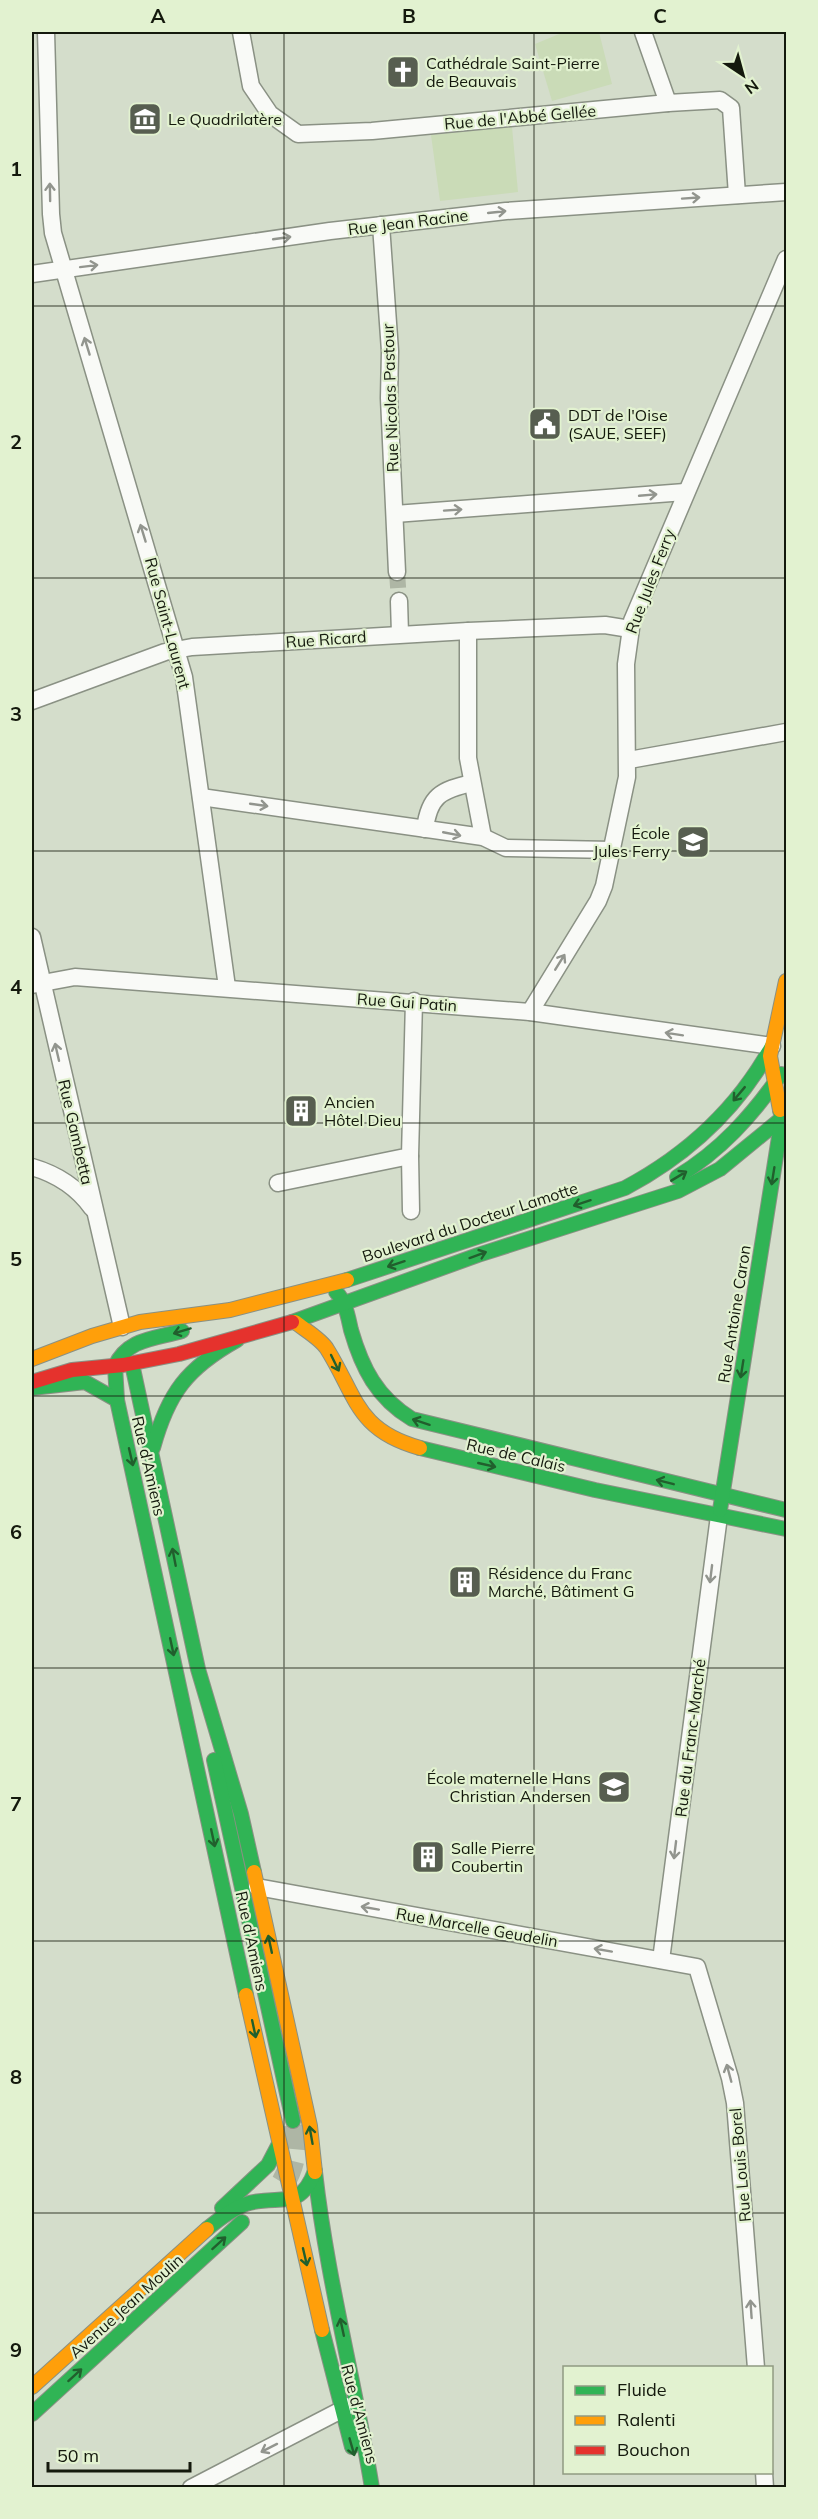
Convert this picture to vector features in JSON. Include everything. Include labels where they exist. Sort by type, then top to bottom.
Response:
[{"type":"main road","points":[[779,1047],[786,981]]},
{"type":"main road","name":"Rue Antoine Caron","points":[[719,1516],[784,1117],[770,1062],[779,1047]]},
{"type":"main road","name":"Boulevard du Docteur Lamotte","points":[[32,1359],[122,1327],[277,1299],[330,1286],[606,1195],[650,1175],[687,1148],[726,1109],[779,1047]]},
{"type":"main road","name":"Boulevard du Docteur Lamotte","points":[[588,1219],[654,1191],[695,1166],[740,1128],[776,1083],[786,1065]]},
{"type":"main road","name":"Boulevard du Docteur Lamotte","points":[[32,1382],[72,1370],[132,1364],[237,1340],[345,1305],[478,1255],[678,1191],[703,1180],[784,1117]]},
{"type":"main road","name":"Rue de Calais","points":[[330,1286],[340,1294],[345,1305],[365,1372],[377,1392],[402,1414],[422,1423],[786,1510]]},
{"type":"main road","points":[[115,1366],[127,1347],[144,1339],[175,1334],[277,1299]]},
{"type":"main road","name":"Rue de Calais","points":[[295,1322],[326,1347],[353,1401],[367,1419],[399,1442],[450,1456],[786,1529]]},
{"type":"main road","name":"Rue d'Amiens","points":[[122,1327],[152,1451],[198,1669],[215,1765],[293,2121]]},
{"type":"main road","points":[[152,1451],[161,1414],[184,1377],[201,1360],[237,1340]]},
{"type":"main road","name":"Rue d'Amiens","points":[[115,1366],[117,1400],[279,2144],[286,2201],[363,2487]]},
{"type":"main road","points":[[32,1388],[85,1382],[117,1400]]},
{"type":"main road","name":"Rue d'Amiens","points":[[198,1669],[237,1798],[310,2126],[322,2231],[358,2402],[372,2487]]},
{"type":"main road","name":"Avenue Jean Moulin","points":[[32,2387],[197,2236],[220,2210],[268,2165],[279,2144]]},
{"type":"main road","points":[[268,2165],[264,2176],[269,2195],[286,2201],[306,2190],[315,2171]]},
{"type":"main road","name":"Avenue Jean Moulin","points":[[197,2236],[243,2205],[259,2200],[286,2201]]},
{"type":"main road","name":"Avenue Jean Moulin","points":[[32,2414],[242,2222]]},
{"type":"street","name":"Rue Saint-Laurent","points":[[46,32],[39,66],[51,214],[64,269],[177,650],[187,691],[227,987]]},
{"type":"street","name":"Rue de l'Abbé Gellée","points":[[241,32],[251,86],[258,99],[280,123],[298,134],[372,131],[720,100],[729,104],[732,112],[737,195]]},
{"type":"street","points":[[643,32],[668,103]]},
{"type":"street","name":"Rue Jean Racine","points":[[32,274],[381,225],[506,211],[786,192]]},
{"type":"street","name":"Rue Nicolas Pastour","points":[[381,225],[390,351],[389,398],[398,572]]},
{"type":"street","name":"Rue Jules Ferry","points":[[530,1012],[598,901],[613,850],[628,760],[626,664],[630,629],[786,259]]},
{"type":"street","points":[[395,514],[686,492]]},
{"type":"street","points":[[399,601],[400,634]]},
{"type":"street","name":"Rue Ricard","points":[[32,700],[177,650],[400,634],[605,625],[630,629]]},
{"type":"street","points":[[468,631],[468,758],[483,837]]},
{"type":"street","points":[[628,760],[786,732]]},
{"type":"street","points":[[425,829],[429,808],[438,795],[454,787],[472,783]]},
{"type":"street","points":[[201,797],[483,837],[507,848],[613,850]]},
{"type":"street","name":"Rue Gambetta","points":[[32,937],[36,984],[122,1327]]},
{"type":"street","name":"Rue Gui Patin","points":[[36,984],[75,977],[414,1001],[530,1012],[779,1047]]},
{"type":"street","points":[[411,1211],[414,1001]]},
{"type":"street","points":[[278,1183],[410,1156]]},
{"type":"street","points":[[32,1167],[51,1174],[71,1186],[94,1211]]},
{"type":"street","name":"Rue du Franc-Marché","points":[[661,1960],[719,1516]]},
{"type":"street","name":"Rue Marcelle Geudelin","points":[[257,1887],[697,1967]]},
{"type":"street","name":"Rue Louis Borel","points":[[697,1967],[730,2078],[735,2103],[756,2366]]},
{"type":"street","points":[[191,2487],[358,2402]]},
{"type":"green space","points":[[564,32],[599,32],[612,84],[552,101],[535,44]]},
{"type":"green space","points":[[512,127],[518,192],[440,201],[431,135]]},
{"type":"tunnel","points":[[397,572],[399,601]]},
{"type":"tunnel","points":[[283,2183],[294,2153],[293,2121]]},
{"type":"traffic: fast","points":[[347,1280],[625,1188],[669,1161],[709,1128],[743,1090],[772,1046]]},
{"type":"traffic: fast","points":[[677,1177],[707,1156],[734,1132],[781,1074]]},
{"type":"traffic: fast","points":[[720,1510],[782,1118],[780,1110]]},
{"type":"traffic: fast","points":[[292,1322],[478,1255],[678,1191],[720,1169],[786,1115]]},
{"type":"traffic: fast","points":[[336,1292],[344,1305],[355,1344],[372,1381],[389,1402],[412,1419],[786,1510]]},
{"type":"traffic: fast","points":[[115,1366],[127,1350],[135,1345],[152,1338],[182,1331]]},
{"type":"traffic: fast","points":[[153,1448],[165,1412],[182,1384],[205,1361],[237,1340]]},
{"type":"traffic: fast","points":[[132,1364],[198,1669],[241,1814],[254,1872]]},
{"type":"traffic: fast","points":[[115,1366],[117,1400],[246,1995]]},
{"type":"traffic: fast","points":[[32,1388],[85,1382],[117,1400]]},
{"type":"traffic: fast","points":[[420,1448],[595,1490],[786,1529]]},
{"type":"traffic: fast","points":[[214,1760],[293,2121]]},
{"type":"traffic: fast","points":[[222,2208],[268,2165],[279,2144]]},
{"type":"traffic: fast","points":[[207,2229],[246,2204],[295,2197],[309,2184],[315,2171]]},
{"type":"traffic: fast","points":[[315,2172],[334,2291],[372,2488]]},
{"type":"traffic: fast","points":[[32,2414],[242,2222]]},
{"type":"traffic: fast","points":[[322,2330],[352,2447]]},
{"type":"traffic: slow","points":[[780,1110],[770,1056],[786,981]]},
{"type":"traffic: slow","points":[[32,1359],[92,1336],[140,1322],[230,1310],[347,1280]]},
{"type":"traffic: slow","points":[[295,1322],[324,1345],[353,1397],[370,1421],[399,1441],[420,1448]]},
{"type":"traffic: slow","points":[[254,1872],[310,2126],[315,2172]]},
{"type":"traffic: slow","points":[[246,1995],[322,2330]]},
{"type":"traffic: slow","points":[[32,2387],[207,2229]]},
{"type":"traffic: jam","points":[[32,1382],[72,1370],[123,1365],[179,1354],[292,1322]]},
{"type":"place","name":"Cathédrale Saint-Pierre de Beauvais","points":[[403,72]]},
{"type":"place","name":"Le Quadrilatère","points":[[145,119]]},
{"type":"place","name":"DDT de l'Oise (SAUE, SEEF)","points":[[545,424]]},
{"type":"place","name":"École Jules Ferry","points":[[693,842]]},
{"type":"place","name":"Ancien Hôtel Dieu","points":[[301,1111]]},
{"type":"place","name":"Résidence du Franc Marché, Bâtiment G","points":[[465,1582]]},
{"type":"place","name":"École maternelle Hans Christian Andersen","points":[[614,1787]]},
{"type":"place","name":"Salle Pierre Coubertin","points":[[428,1857]]}]
